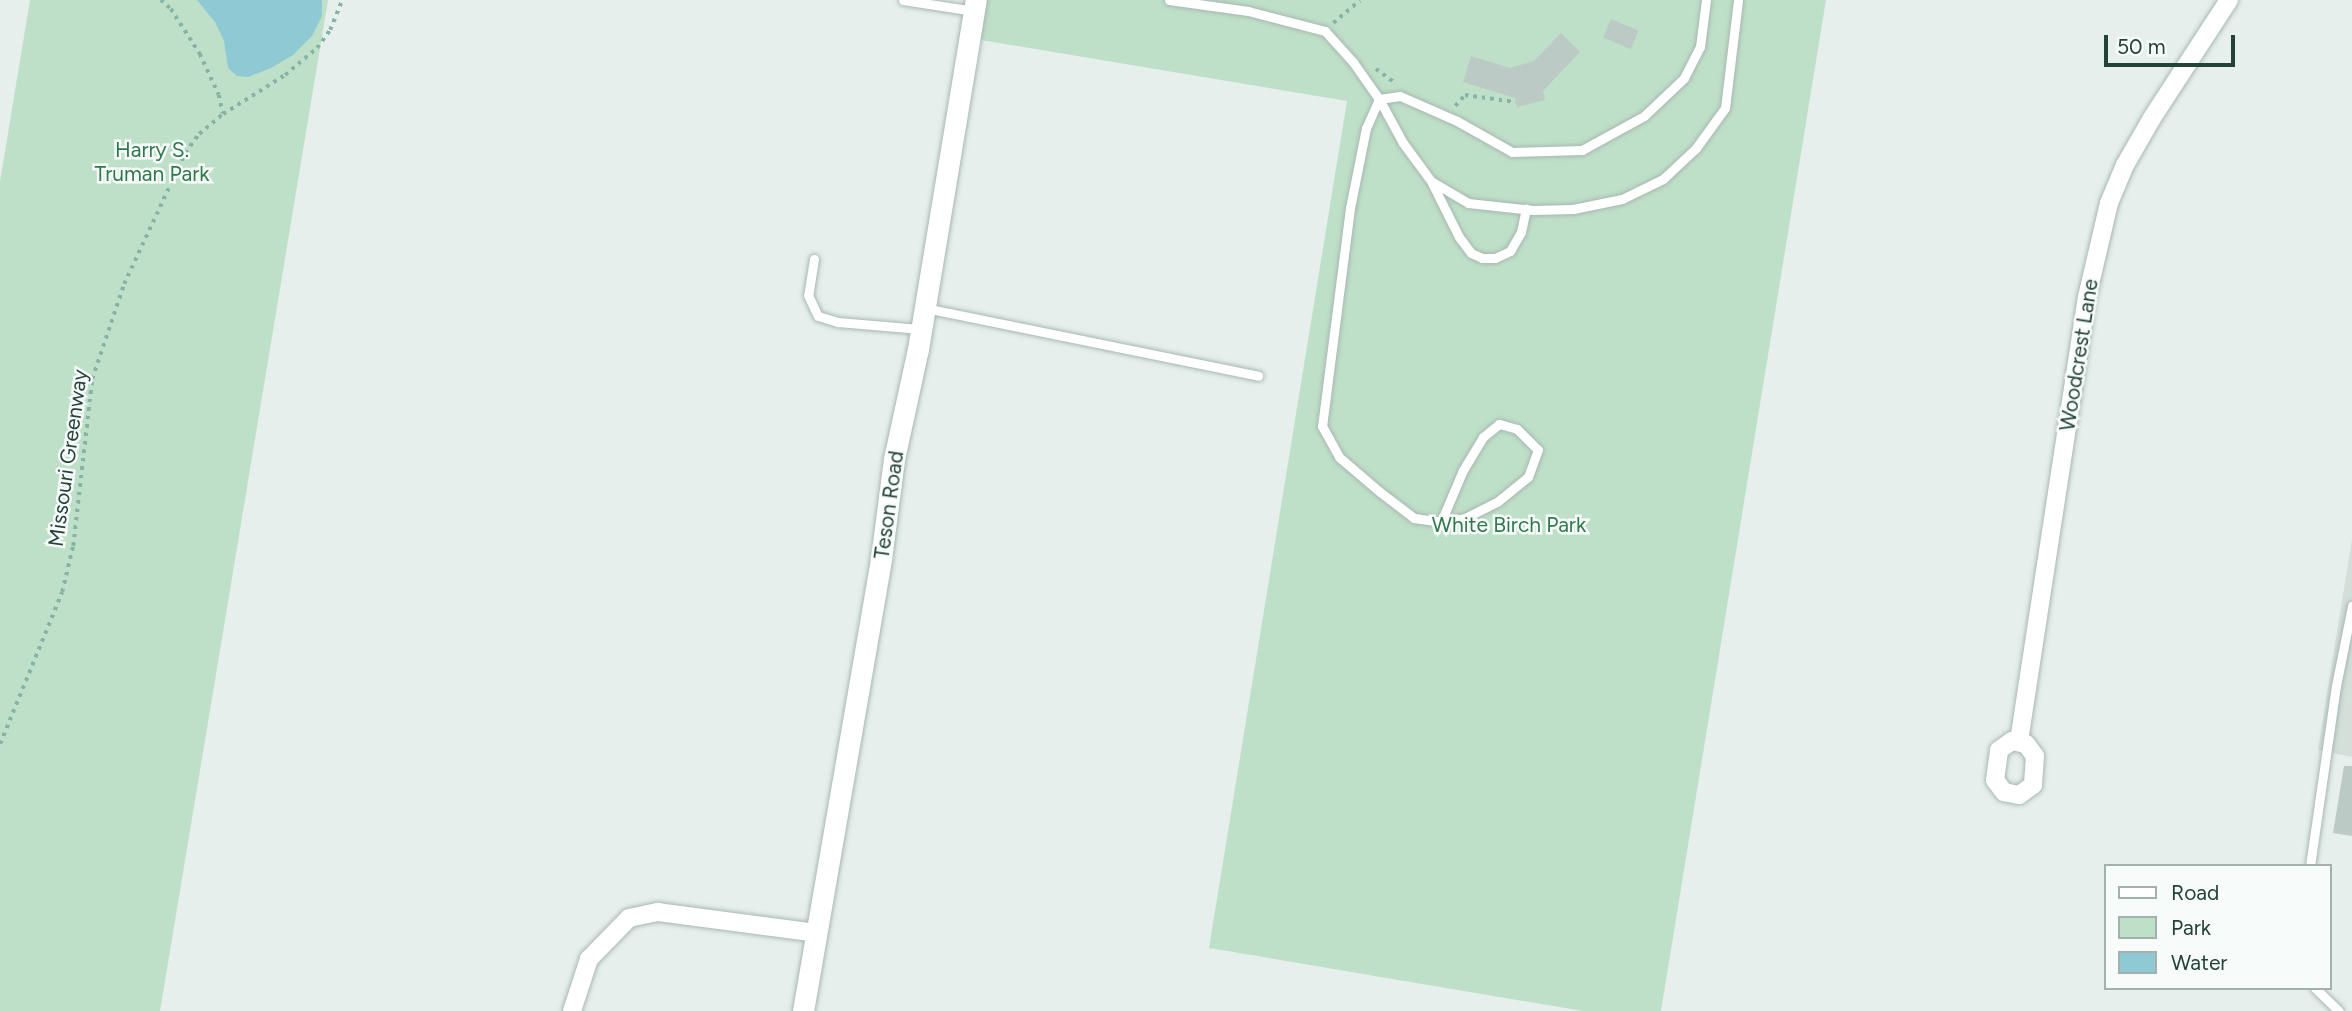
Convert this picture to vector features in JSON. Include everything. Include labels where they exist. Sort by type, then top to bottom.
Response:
[{"type":"street","name":"Woodcrest Lane","points":[[2019,741],[2087,297],[2109,203],[2152,118],[2207,39],[2229,0]]},
{"type":"street","name":"Teson Road","points":[[803,1011],[881,559],[894,459],[922,318],[975,5]]},
{"type":"street","points":[[572,1011],[589,959],[629,918],[658,912],[817,933]]},
{"type":"lane","points":[[903,0],[975,5]]},
{"type":"lane","points":[[1169,0],[1248,12],[1325,31],[1353,62],[1379,99],[1403,144],[1431,181],[1459,237],[1471,253],[1482,258],[1495,258],[1510,251],[1521,232],[1526,209]]},
{"type":"lane","points":[[1379,99],[1400,96],[1457,121],[1512,152],[1582,150],[1644,116],[1684,78],[1700,47],[1706,0]]},
{"type":"lane","points":[[1431,181],[1468,203],[1526,209],[1573,209],[1622,199],[1663,179],[1696,148],[1725,108],[1738,0]]},
{"type":"lane","points":[[1379,99],[1366,128],[1350,208],[1322,426],[1339,457],[1380,492],[1414,518],[1441,522],[1465,517],[1497,502],[1528,477],[1538,450],[1517,429],[1499,424],[1483,437],[1463,470],[1441,522]]},
{"type":"lane","points":[[814,259],[808,295],[818,316],[838,322],[922,318],[1258,376]]},
{"type":"lane","points":[[2310,864],[2336,686],[2352,606]]},
{"type":"lane","points":[[2317,990],[2339,1011]]},
{"type":"path","points":[[161,0],[171,9],[200,54],[219,95],[223,114]]},
{"type":"path","name":"Missouri Greenway","points":[[0,744],[62,592],[73,546],[92,379],[124,284],[185,153],[199,134],[223,114],[285,75],[317,48],[330,30],[342,0]]},
{"type":"path","points":[[1342,31],[1332,22],[1360,0]]},
{"type":"path","points":[[1370,61],[1377,71],[1401,86]]},
{"type":"path","points":[[1449,110],[1465,95],[1516,102]]},
{"type":"shaded area","points":[[2352,539],[2352,757],[2318,750]]},
{"type":"green space","name":"Harry S. Truman Park","points":[[30,0],[328,0],[160,1011],[0,1011],[0,182]]},
{"type":"green space","name":"White Birch Park","points":[[981,0],[1826,0],[1661,1011],[1583,1011],[1209,948],[1347,101],[975,39]]},
{"type":"water","points":[[197,0],[322,0],[322,16],[312,36],[293,55],[248,77],[237,76],[228,68],[224,41],[215,22]]},
{"type":"building","points":[[1611,19],[1639,31],[1631,49],[1603,37]]},
{"type":"building","points":[[1561,33],[1580,52],[1543,91],[1545,100],[1517,107],[1515,98],[1463,82],[1471,56],[1510,68],[1534,61]]},
{"type":"building","points":[[2344,766],[2352,766],[2352,836],[2333,833]]}]
